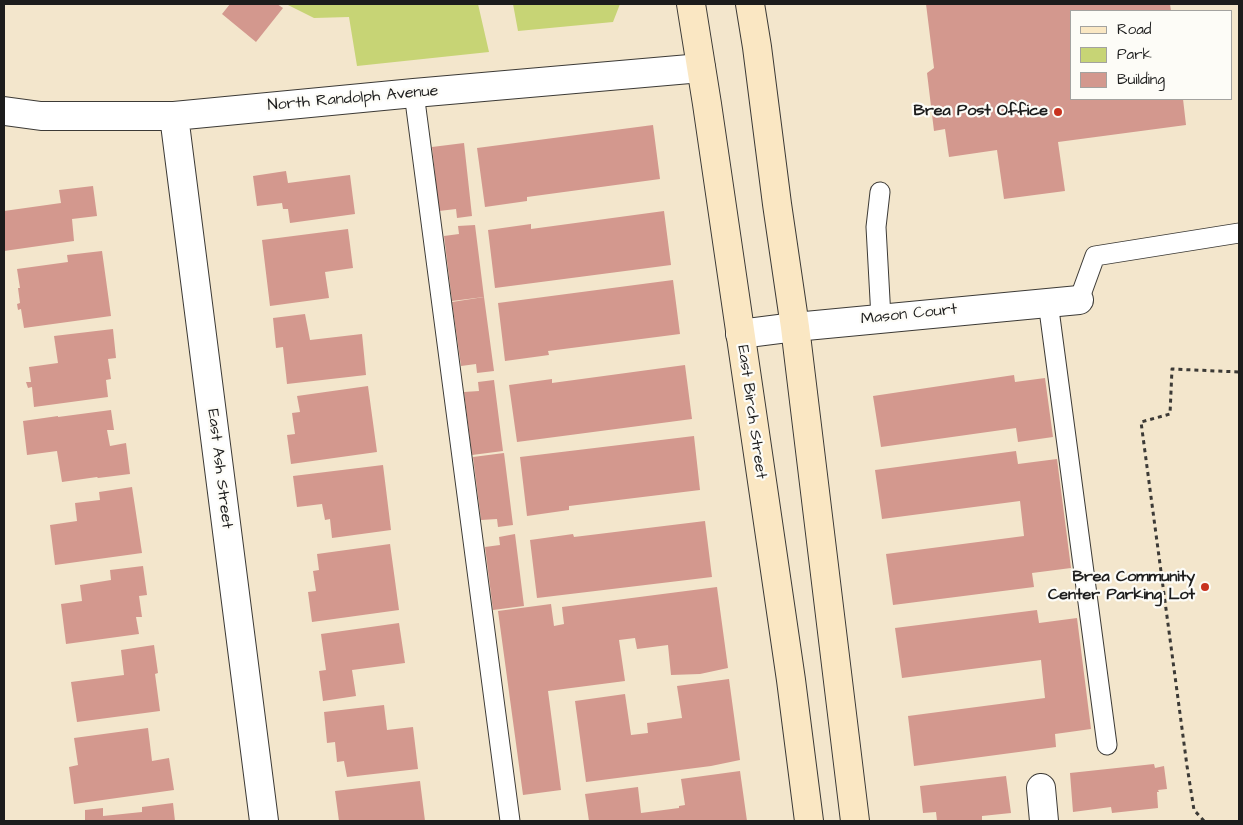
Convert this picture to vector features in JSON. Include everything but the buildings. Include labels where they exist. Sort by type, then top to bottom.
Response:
[{"type":"street","name":"East Birch Street","points":[[691,4],[789,670],[809,821]]},
{"type":"street","points":[[750,4],[795,327],[855,821]]},
{"type":"street","name":"North Randolph Avenue","points":[[4,111],[41,116],[174,116],[701,68]]},
{"type":"street","name":"East Ash Street","points":[[174,116],[264,821]]},
{"type":"street","name":"Mason Court","points":[[740,334],[881,318],[1079,300]]},
{"type":"street","points":[[1041,788],[1044,821]]},
{"type":"lane","points":[[414,93],[510,821]]},
{"type":"lane","points":[[880,192],[876,227],[881,318]]},
{"type":"lane","points":[[1079,300],[1095,256],[1239,233]]},
{"type":"lane","points":[[1048,302],[1107,745]]},
{"type":"path","points":[[1204,821],[1194,810],[1187,766],[1141,422],[1170,414],[1172,369],[1239,372]]},
{"type":"green space","points":[[286,4],[478,4],[489,52],[357,66],[349,17],[314,18]]},
{"type":"green space","points":[[513,4],[620,4],[613,22],[518,31]]},
{"type":"place","name":"Brea Post Office","points":[[1058,112]]},
{"type":"place","name":"Brea Community Center Parking Lot","points":[[1205,587]]}]
